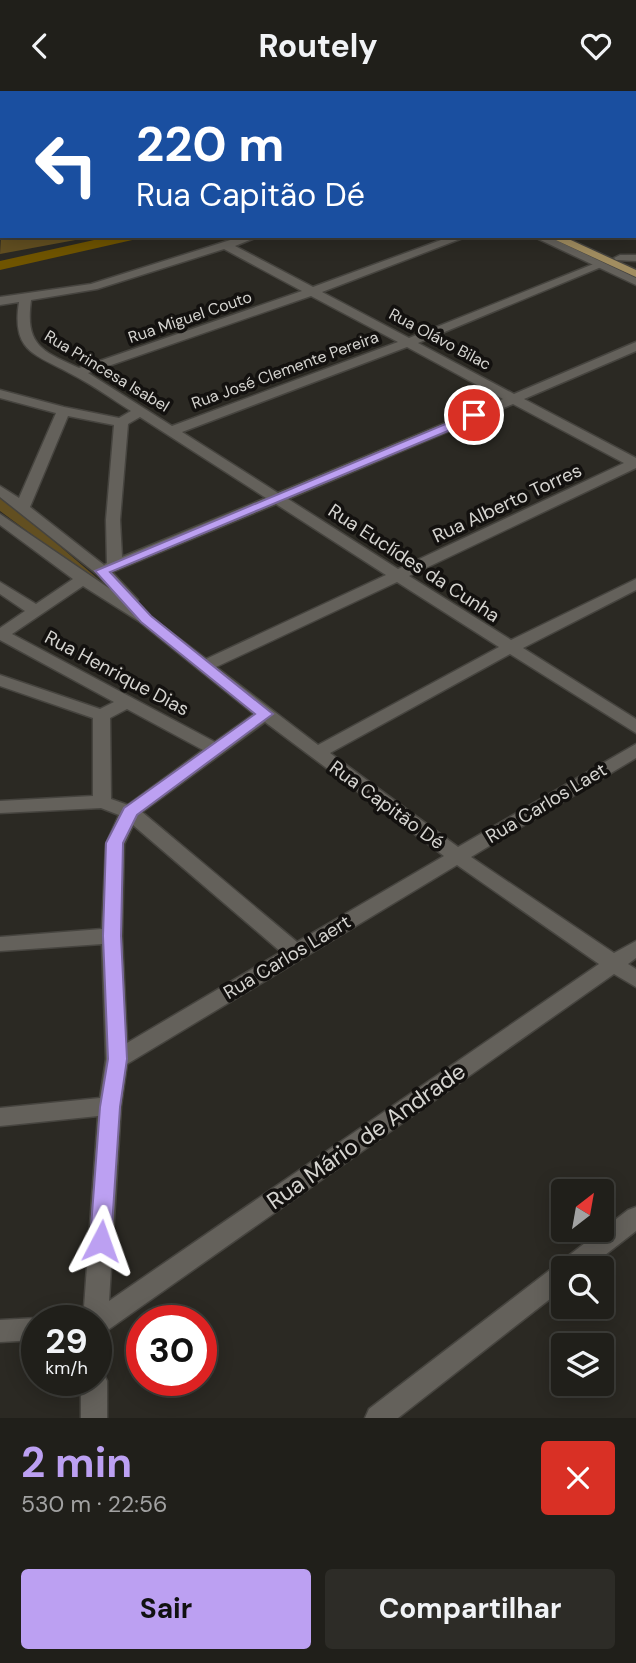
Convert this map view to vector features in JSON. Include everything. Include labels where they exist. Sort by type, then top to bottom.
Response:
[{"type":"main road","points":[[556,238],[636,274]]},
{"type":"main road","points":[[576,238],[636,265]]},
{"type":"street","points":[[0,301],[93,287],[249,238]]},
{"type":"street","name":"Rua Miguel Couto","points":[[78,372],[311,292],[458,238]]},
{"type":"street","points":[[541,238],[636,282]]},
{"type":"street","name":"Rua Olávo Bilac","points":[[226,246],[636,463]]},
{"type":"street","points":[[620,258],[636,258]]},
{"type":"street","name":"Rua José Clemente Pereira","points":[[172,431],[410,342],[600,265]]},
{"type":"street","name":"Rua Princesa Isabel","points":[[25,299],[21,321],[28,343],[46,357],[78,372],[172,431]]},
{"type":"street","points":[[121,422],[108,568],[636,346]]},
{"type":"street","points":[[0,394],[63,411],[121,422],[141,411]]},
{"type":"street","points":[[23,507],[63,411]]},
{"type":"street","name":"Rua Euclídes da Cunha","points":[[172,431],[636,727]]},
{"type":"street","name":"Rua Alberto Torres","points":[[205,666],[636,463]]},
{"type":"street","name":"Rua Capitão Dé","points":[[0,490],[108,568],[146,619]]},
{"type":"street","name":"Rua Capitão Dé","points":[[0,518],[83,579],[146,619],[265,714],[457,856],[636,979]]},
{"type":"street","points":[[0,634],[83,579]]},
{"type":"street","points":[[317,753],[511,647],[636,584]]},
{"type":"street","points":[[0,587],[36,611]]},
{"type":"street","name":"Rua Henrique Dias","points":[[0,634],[214,748]]},
{"type":"street","points":[[0,680],[101,715],[127,702]]},
{"type":"street","points":[[97,1305],[110,1107],[117,1059],[112,936],[115,843],[130,812],[214,748],[265,714]]},
{"type":"street","points":[[101,715],[102,802]]},
{"type":"street","name":"Rua Carlos Laet","points":[[457,856],[636,750]]},
{"type":"street","points":[[0,807],[102,802],[130,812],[295,951]]},
{"type":"street","name":"Rua Carlos Laert","points":[[117,1059],[457,856]]},
{"type":"street","points":[[0,944],[112,936]]},
{"type":"street","name":"Rua Mário de Andrade","points":[[112,1312],[636,948]]},
{"type":"street","points":[[0,1117],[110,1107]]},
{"type":"street","points":[[586,1256],[636,1217]]},
{"type":"street","points":[[378,1418],[551,1283]]},
{"type":"street","points":[[0,1331],[21,1330]]},
{"type":"street","points":[[94,1396],[94,1418]]},
{"type":"shaded area","points":[[1,238],[86,238],[0,254]]},
{"type":"shaded area","points":[[103,238],[141,238],[0,270],[0,261]]},
{"type":"shaded area","points":[[0,495],[139,614],[0,511]]},
{"type":"route","points":[[101,1241],[110,1107],[117,1059],[112,936],[117,835],[130,812],[214,748],[265,714],[146,619],[102,571],[474,415]]}]
